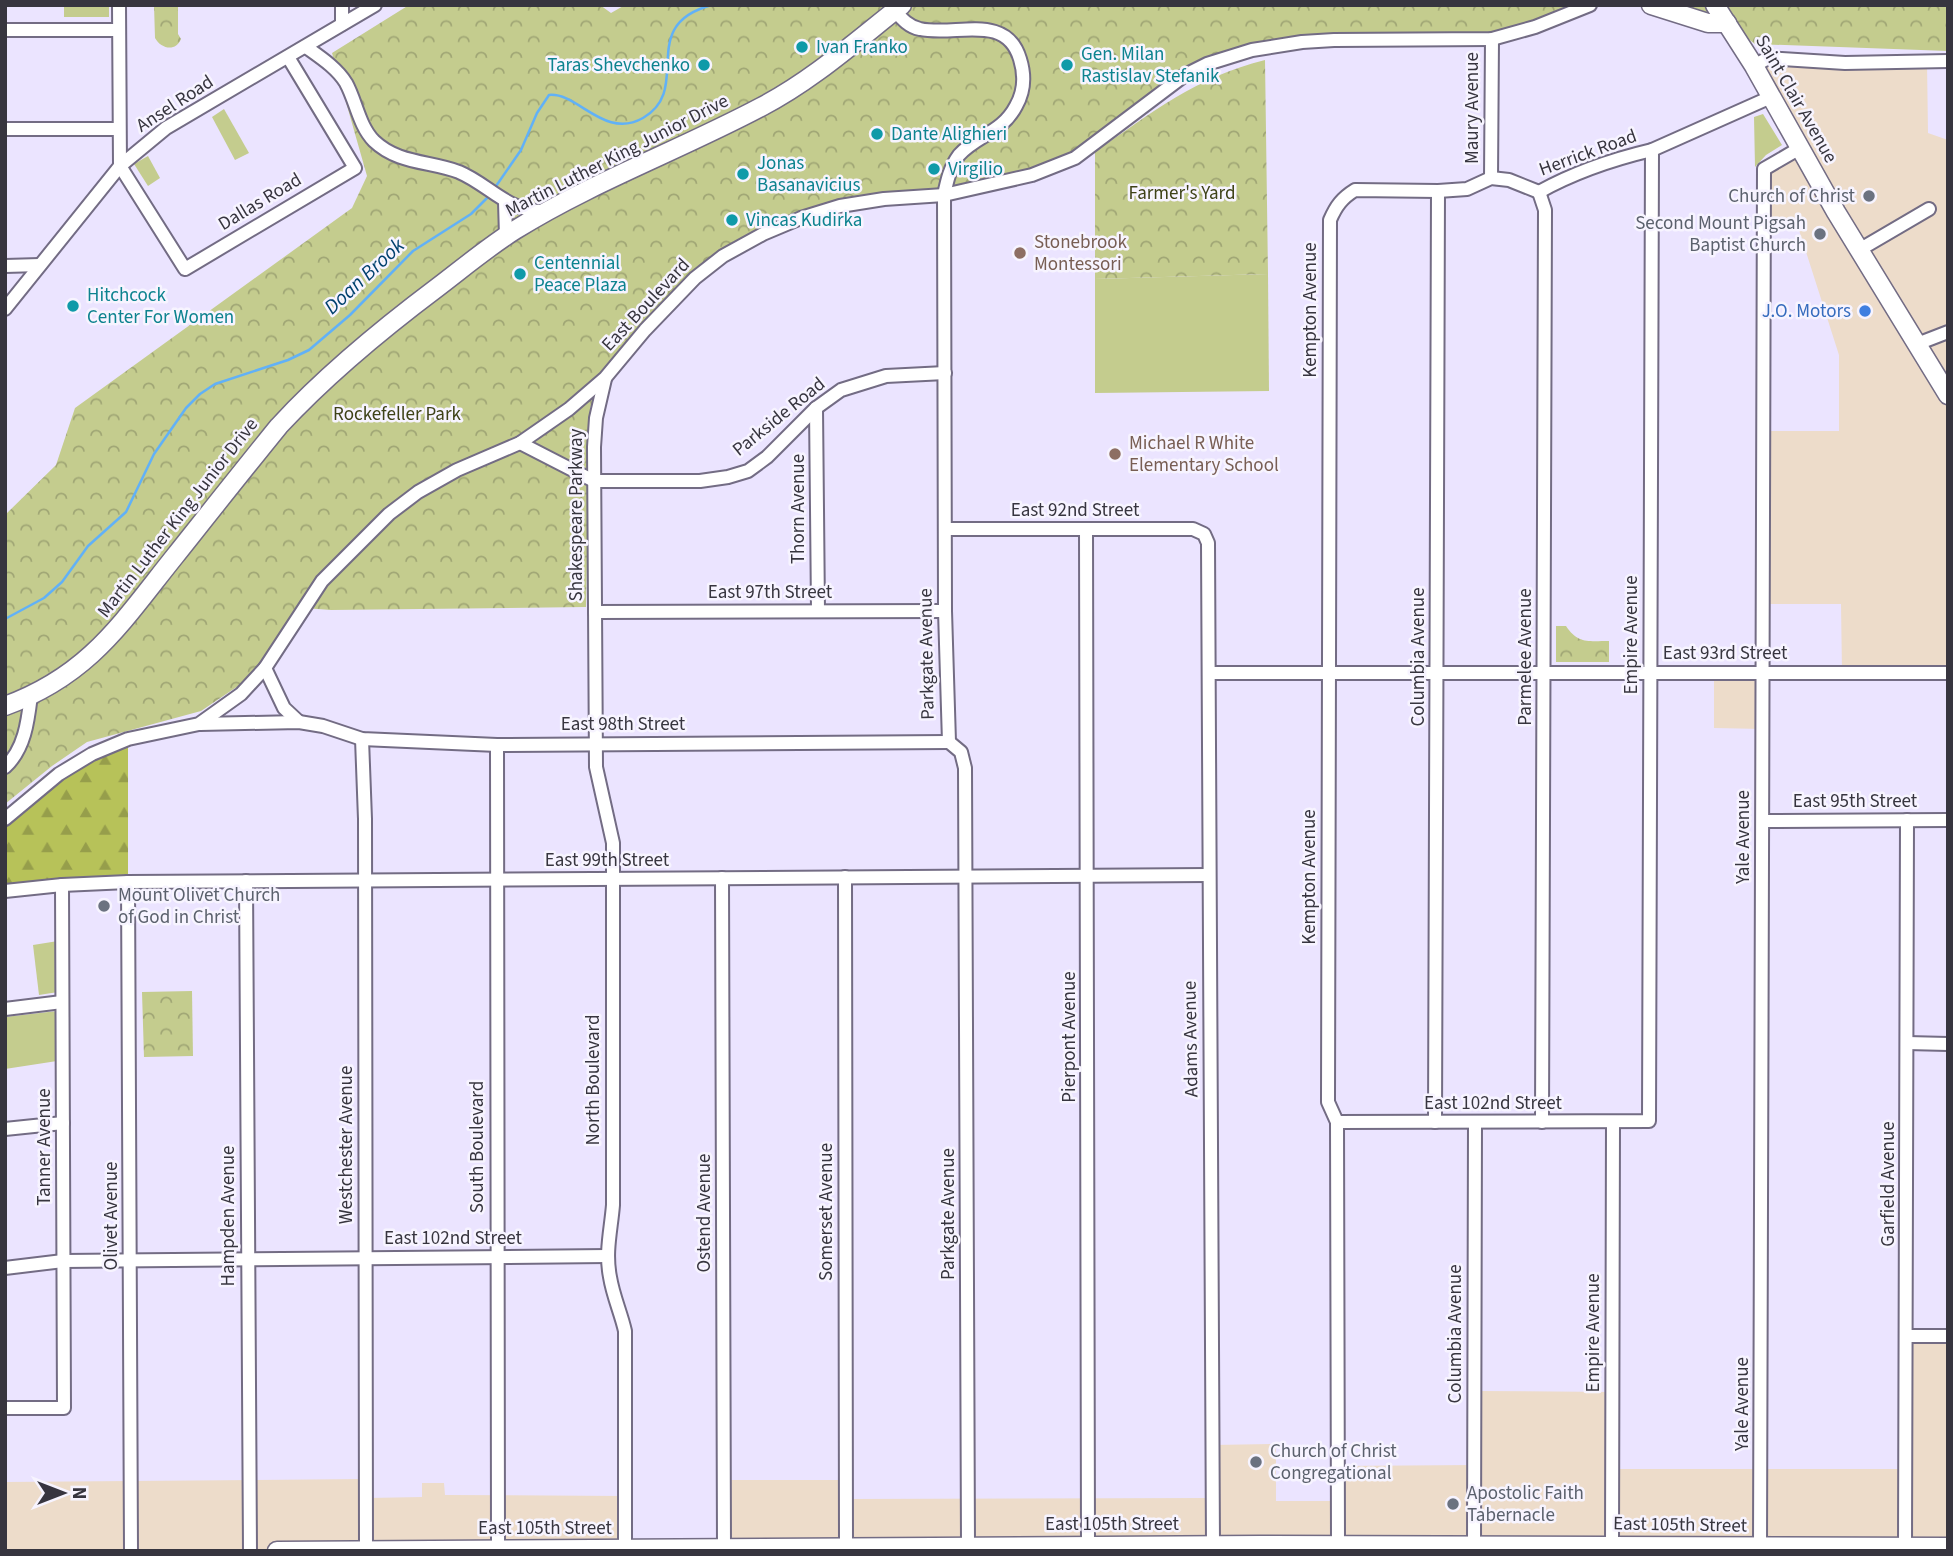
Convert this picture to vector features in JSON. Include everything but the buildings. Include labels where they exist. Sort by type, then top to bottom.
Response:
[{"type":"main road","points":[[1651,5],[1708,23],[1727,23]]},
{"type":"main road","name":"Saint Clair Avenue","points":[[1715,5],[1754,66],[1859,250],[1948,395]]},
{"type":"main road","name":"Martin Luther King Junior Drive","points":[[5,706],[31,695],[81,664],[121,626],[279,426],[305,398],[395,320],[506,236],[551,210],[789,92],[898,8]]},
{"type":"main road","name":"East 105th Street","points":[[277,1551],[871,1549],[1088,1545],[1135,1548],[1213,1545],[1271,1548],[1436,1548],[1474,1545],[1807,1549],[1948,1547]]},
{"type":"street","points":[[119,5],[120,166]]},
{"type":"street","points":[[342,5],[342,24]]},
{"type":"street","name":"Ansel Road","points":[[5,309],[120,166],[166,128],[375,5]]},
{"type":"street","name":"East Boulevard","points":[[5,819],[59,774],[92,754],[128,739],[199,724],[242,694],[265,668],[323,581],[389,514],[418,492],[457,470],[520,443],[586,397],[695,278],[723,256],[763,234],[840,206],[884,199],[944,195],[1021,179],[1075,158],[1185,75],[1207,64],[1252,50],[1334,40],[1492,39],[1535,27],[1590,5]]},
{"type":"street","name":"Parkgate Avenue","points":[[898,8],[910,26],[920,29],[979,28],[1000,34],[1014,46],[1022,65],[1023,87],[1015,108],[1008,119],[994,131],[959,155],[950,172],[944,195],[944,611],[949,742],[961,752],[965,768],[968,1546]]},
{"type":"street","points":[[5,30],[119,30]]},
{"type":"street","name":"Maury Avenue","points":[[1491,178],[1492,39]]},
{"type":"street","points":[[306,47],[342,77],[366,130],[380,146],[407,160],[457,172],[480,183],[502,200],[528,209],[551,210]]},
{"type":"street","name":"Dallas Road","points":[[120,166],[185,269],[355,168],[288,57]]},
{"type":"street","points":[[1754,66],[1768,58],[1845,63],[1948,61]]},
{"type":"street","name":"Herrick Road","points":[[1491,178],[1509,180],[1539,192],[1559,181],[1633,154],[1652,150],[1771,97]]},
{"type":"street","points":[[5,129],[119,129]]},
{"type":"street","name":"Yale Avenue","points":[[1760,1548],[1764,169],[1800,148]]},
{"type":"street","name":"Empire Avenue","points":[[1649,1121],[1652,150]]},
{"type":"street","points":[[1438,191],[1467,188],[1491,178]]},
{"type":"street","name":"Kempton Avenue","points":[[1348,1546],[1337,1122],[1328,1102],[1330,220],[1344,197],[1355,191],[1438,191]]},
{"type":"street","name":"Columbia Avenue","points":[[1435,1122],[1438,191]]},
{"type":"street","name":"Parmelee Avenue","points":[[1539,192],[1545,210],[1542,1122]]},
{"type":"street","points":[[502,200],[506,236]]},
{"type":"street","points":[[1859,250],[1929,209]]},
{"type":"street","points":[[5,266],[40,265]]},
{"type":"street","points":[[1917,345],[1948,332]]},
{"type":"street","name":"Parkside Road","points":[[520,443],[594,481],[700,481],[728,477],[748,471],[767,457],[816,408],[841,390],[868,380],[896,375],[945,373]]},
{"type":"street","name":"Shakespeare Parkway","points":[[595,612],[596,418],[605,378]]},
{"type":"street","name":"Thorn Avenue","points":[[816,408],[818,611]]},
{"type":"street","name":"Pierpont Avenue","points":[[1086,529],[1089,877],[1088,1545]]},
{"type":"street","name":"East 92nd Street","points":[[945,530],[1193,530],[1204,534]]},
{"type":"street","name":"Adams Avenue","points":[[1204,534],[1208,543],[1213,1545]]},
{"type":"street","name":"East 97th Street","points":[[595,612],[944,611]]},
{"type":"street","name":"North Boulevard","points":[[595,612],[596,767],[613,843],[613,1205],[608,1256],[615,1300],[625,1331],[625,1548]]},
{"type":"street","points":[[265,668],[284,708],[299,722]]},
{"type":"street","name":"East 93rd Street","points":[[1209,673],[1948,673]]},
{"type":"street","points":[[5,767],[17,752],[23,738],[31,695]]},
{"type":"street","name":"East 98th Street","points":[[199,724],[299,722],[323,726],[362,739],[497,745],[949,742]]},
{"type":"street","name":"Westchester Avenue","points":[[362,739],[365,879],[366,1550]]},
{"type":"street","name":"South Boulevard","points":[[497,745],[498,1549]]},
{"type":"street","name":"Garfield Avenue","points":[[1907,820],[1907,1336],[1916,1548]]},
{"type":"street","name":"East 95th Street","points":[[1763,821],[1948,820]]},
{"type":"street","name":"East 99th Street","points":[[5,891],[128,882],[1209,875]]},
{"type":"street","name":"Somerset Avenue","points":[[845,877],[846,1547]]},
{"type":"street","name":"Ostend Avenue","points":[[716,1549],[722,878]]},
{"type":"street","name":"Hampden Avenue","points":[[246,881],[250,1551]]},
{"type":"street","name":"Olivet Avenue","points":[[128,882],[131,1551]]},
{"type":"street","name":"Tanner Avenue","points":[[5,1408],[64,1408],[62,885]]},
{"type":"street","points":[[5,1009],[62,1002]]},
{"type":"street","points":[[1907,1044],[1948,1044]]},
{"type":"street","name":"East 102nd Street","points":[[1337,1122],[1649,1121]]},
{"type":"street","name":"Columbia Avenue","points":[[1474,1545],[1475,1122]]},
{"type":"street","name":"Empire Avenue","points":[[1612,1545],[1613,1122]]},
{"type":"street","points":[[5,1129],[63,1123]]},
{"type":"street","name":"East 102nd Street","points":[[5,1268],[63,1261],[131,1259],[608,1256]]},
{"type":"street","points":[[1907,1336],[1948,1336]]},
{"type":"shaded area","points":[[1768,58],[1927,62],[1928,133],[1948,140],[1948,673],[1842,673],[1841,604],[1764,604],[1764,431],[1839,431],[1839,355],[1799,230],[1764,230],[1764,169],[1800,148],[1754,66]]},
{"type":"shaded area","points":[[1714,673],[1764,673],[1763,729],[1714,728]]},
{"type":"shaded area","points":[[1907,1336],[1948,1336],[1948,1551],[724,1548],[724,1480],[846,1480],[846,1499],[1212,1498],[1212,1445],[1276,1444],[1276,1501],[1337,1501],[1337,1466],[1475,1465],[1475,1391],[1612,1392],[1612,1469],[1905,1469]]},
{"type":"shaded area","points":[[367,1479],[368,1498],[422,1497],[422,1483],[444,1483],[445,1495],[625,1496],[625,1548],[711,1551],[5,1551],[5,1482]]},
{"type":"green space","points":[[64,5],[109,5],[109,17],[64,17]]},
{"type":"green space","points":[[154,5],[178,5],[178,34],[181,39],[176,46],[165,47],[155,38]]},
{"type":"green space","name":"Rockefeller Park","points":[[409,5],[600,5],[611,13],[625,5],[1583,5],[1535,27],[1463,39],[1302,42],[1207,64],[1116,129],[1032,175],[840,206],[763,234],[686,287],[605,378],[590,408],[586,607],[304,608],[265,668],[201,711],[87,742],[5,804],[5,515],[56,465],[75,408],[352,208],[367,176],[332,53]]},
{"type":"green space","points":[[1668,5],[1948,5],[1948,51],[1755,44],[1727,23]]},
{"type":"green space","name":"Farmer's Yard","points":[[1265,60],[1268,274],[1095,279],[1095,152],[1195,86],[1240,67]]},
{"type":"green space","points":[[224,109],[249,153],[235,160],[212,117]]},
{"type":"green space","points":[[1763,114],[1782,145],[1766,155],[1755,167],[1754,117]]},
{"type":"green space","points":[[148,156],[160,178],[148,186],[134,164]]},
{"type":"green space","points":[[1268,274],[1269,391],[1095,393],[1095,279]]},
{"type":"green space","points":[[1556,626],[1566,626],[1579,639],[1609,641],[1609,662],[1556,662]]},
{"type":"green space","points":[[128,739],[128,882],[5,891],[5,819],[59,774]]},
{"type":"green space","points":[[58,941],[58,992],[39,995],[33,945]]},
{"type":"green space","points":[[192,991],[193,1056],[144,1057],[142,992]]},
{"type":"green space","points":[[57,1011],[57,1061],[5,1069],[5,1017]]},
{"type":"waterway","name":"Doan Brook","points":[[494,189],[521,150],[537,113],[549,95],[570,100],[592,114],[616,123],[629,123],[643,118],[657,106],[664,91],[670,42],[676,27],[689,14],[712,5]]},
{"type":"waterway","name":"Doan Brook","points":[[5,619],[44,598],[62,582],[88,546],[126,512],[154,454],[186,408],[200,394],[215,384],[288,360],[309,350],[350,315],[413,251],[471,214],[490,195]]},
{"type":"place","name":"Ivan Franko","points":[[802,47]]},
{"type":"place","name":"Taras Shevchenko","points":[[704,65]]},
{"type":"place","name":"Gen. Milan Rastislav Stefanik","points":[[1067,65]]},
{"type":"place","name":"Dante Alighieri","points":[[877,134]]},
{"type":"place","name":"Virgilio","points":[[934,169]]},
{"type":"place","name":"Jonas Basanavicius","points":[[743,174]]},
{"type":"place","name":"Church of Christ","points":[[1869,196]]},
{"type":"place","name":"Vincas Kudirka","points":[[732,220]]},
{"type":"place","name":"Second Mount Pigsah Baptist Church","points":[[1820,234]]},
{"type":"place","name":"Stonebrook Montessori","points":[[1020,253]]},
{"type":"place","name":"Centennial Peace Plaza","points":[[520,274]]},
{"type":"place","name":"Hitchcock Center For Women","points":[[73,306]]},
{"type":"place","name":"J.O. Motors","points":[[1865,311]]},
{"type":"place","name":"Michael R White Elementary School","points":[[1115,454]]},
{"type":"place","name":"Mount Olivet Church of God in Christ","points":[[104,906]]},
{"type":"place","name":"Church of Christ Congregational","points":[[1256,1462]]},
{"type":"place","name":"Apostolic Faith Tabernacle","points":[[1453,1504]]}]
